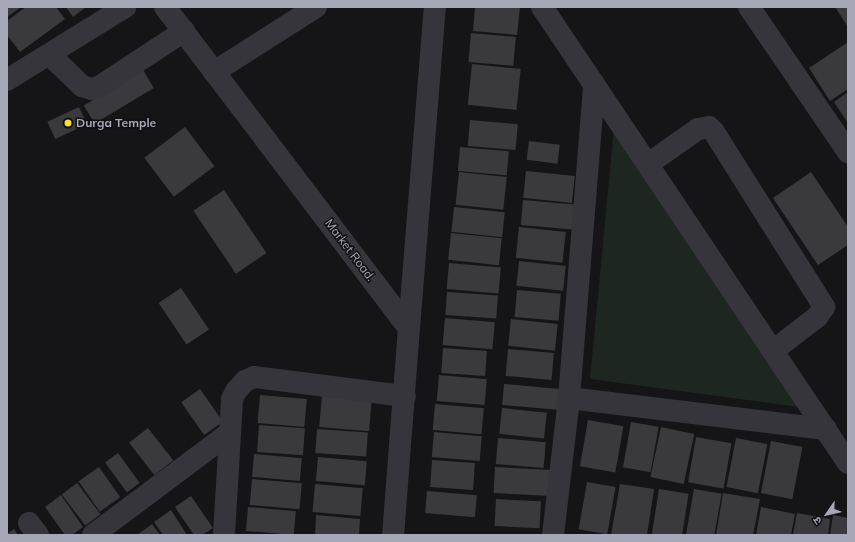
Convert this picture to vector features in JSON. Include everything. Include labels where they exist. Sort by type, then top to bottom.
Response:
[{"type":"street","points":[[8,78],[50,55],[125,7]]},
{"type":"street","name":"Market Road.","points":[[165,7],[409,328]]},
{"type":"street","points":[[214,72],[316,7]]},
{"type":"street","points":[[396,535],[409,328],[435,7]]},
{"type":"street","points":[[542,7],[774,350],[848,463]]},
{"type":"street","points":[[750,7],[848,152]]},
{"type":"street","points":[[50,55],[82,86],[92,88],[99,87],[184,32]]},
{"type":"street","points":[[553,535],[569,398],[594,84]]},
{"type":"street","points":[[648,164],[698,129],[709,127],[714,132],[824,307],[817,317],[774,350]]},
{"type":"street","points":[[224,535],[228,434],[232,399],[236,390],[245,382],[254,377],[405,396]]},
{"type":"street","points":[[569,398],[826,429]]},
{"type":"street","points":[[93,535],[228,434]]},
{"type":"shaded area","points":[[614,128],[799,407],[590,379]]},
{"type":"building","points":[[7,7],[21,7],[7,17]]},
{"type":"building","points":[[26,7],[56,7],[65,19],[20,52],[7,35],[7,21]]},
{"type":"building","points":[[66,7],[86,7],[73,17]]},
{"type":"building","points":[[475,7],[520,7],[517,35],[473,31]]},
{"type":"building","points":[[835,7],[848,7],[848,27]]},
{"type":"building","points":[[471,33],[516,37],[513,66],[468,62]]},
{"type":"building","points":[[848,42],[848,89],[830,101],[809,68]]},
{"type":"building","points":[[472,64],[521,69],[516,110],[468,105]]},
{"type":"building","points":[[143,70],[154,88],[95,124],[84,106]]},
{"type":"building","points":[[848,92],[848,123],[834,102]]},
{"type":"building","name":"Durga Temple","points":[[79,107],[87,124],[55,139],[47,122]]},
{"type":"building","points":[[470,120],[518,124],[516,150],[468,146]]},
{"type":"building","points":[[185,127],[214,166],[174,197],[144,158]]},
{"type":"building","points":[[529,141],[560,145],[557,164],[527,160]]},
{"type":"building","points":[[460,147],[509,151],[507,175],[458,171]]},
{"type":"building","points":[[526,171],[575,176],[572,203],[523,198]]},
{"type":"building","points":[[459,172],[507,177],[503,210],[456,205]]},
{"type":"building","points":[[811,172],[848,227],[848,245],[818,265],[773,198]]},
{"type":"building","points":[[224,190],[266,253],[236,274],[193,211]]},
{"type":"building","points":[[523,200],[575,205],[573,229],[521,225]]},
{"type":"building","points":[[454,207],[505,212],[502,237],[451,232]]},
{"type":"building","points":[[519,227],[566,232],[563,263],[516,258]]},
{"type":"building","points":[[451,233],[502,238],[499,265],[448,260]]},
{"type":"building","points":[[519,261],[566,266],[563,291],[516,286]]},
{"type":"building","points":[[449,263],[501,268],[499,293],[447,289]]},
{"type":"building","points":[[181,288],[209,329],[187,345],[159,303]]},
{"type":"building","points":[[517,290],[561,294],[558,321],[515,317]]},
{"type":"building","points":[[447,292],[498,296],[496,319],[445,315]]},
{"type":"building","points":[[445,318],[495,322],[492,349],[443,345]]},
{"type":"building","points":[[511,319],[558,324],[555,351],[508,346]]},
{"type":"building","points":[[443,348],[487,351],[485,376],[441,373]]},
{"type":"building","points":[[508,349],[554,353],[551,380],[506,376]]},
{"type":"building","points":[[439,375],[487,379],[485,405],[437,401]]},
{"type":"building","points":[[504,384],[560,389],[558,410],[502,405]]},
{"type":"building","points":[[200,389],[223,422],[204,435],[181,402]]},
{"type":"building","points":[[260,395],[307,399],[304,427],[258,423]]},
{"type":"building","points":[[322,395],[372,399],[369,431],[319,427]]},
{"type":"building","points":[[435,404],[484,408],[482,434],[433,430]]},
{"type":"building","points":[[502,408],[547,413],[544,439],[499,434]]},
{"type":"building","points":[[588,420],[623,426],[615,473],[580,466]]},
{"type":"building","points":[[631,422],[659,427],[651,472],[623,467]]},
{"type":"building","points":[[259,425],[305,428],[303,455],[257,452]]},
{"type":"building","points":[[661,427],[694,434],[684,484],[650,477]]},
{"type":"building","points":[[148,428],[173,460],[154,475],[129,443]]},
{"type":"building","points":[[317,429],[368,433],[366,456],[315,453]]},
{"type":"building","points":[[434,432],[482,436],[480,461],[432,457]]},
{"type":"building","points":[[696,437],[731,443],[723,489],[688,482]]},
{"type":"building","points":[[498,438],[546,442],[544,468],[496,464]]},
{"type":"building","points":[[736,438],[767,444],[758,493],[726,487]]},
{"type":"building","points":[[771,441],[802,447],[792,499],[761,493]]},
{"type":"building","points":[[118,453],[140,483],[127,492],[105,462]]},
{"type":"building","points":[[254,454],[302,458],[300,481],[252,477]]},
{"type":"building","points":[[318,457],[367,461],[365,485],[316,481]]},
{"type":"building","points":[[432,460],[475,463],[473,490],[430,487]]},
{"type":"building","points":[[99,467],[120,497],[100,512],[79,481]]},
{"type":"building","points":[[495,467],[557,470],[556,496],[494,493]]},
{"type":"building","points":[[252,479],[302,483],[300,509],[250,505]]},
{"type":"building","points":[[587,482],[616,487],[607,534],[579,529]]},
{"type":"building","points":[[77,483],[100,514],[85,526],[62,494]]},
{"type":"building","points":[[315,484],[363,488],[360,516],[313,512]]},
{"type":"building","points":[[620,484],[654,489],[647,535],[611,535]]},
{"type":"building","points":[[659,489],[689,494],[682,535],[652,535]]},
{"type":"building","points":[[694,489],[722,494],[714,535],[686,535]]},
{"type":"building","points":[[427,491],[477,495],[475,517],[425,513]]},
{"type":"building","points":[[723,493],[760,499],[753,535],[716,535]]},
{"type":"building","points":[[61,495],[83,527],[72,535],[65,535],[45,507]]},
{"type":"building","points":[[191,496],[213,528],[202,535],[194,535],[175,507]]},
{"type":"building","points":[[496,499],[541,501],[540,528],[495,526]]},
{"type":"building","points":[[248,507],[296,511],[294,535],[246,531]]},
{"type":"building","points":[[761,507],[795,514],[791,535],[756,535]]},
{"type":"building","points":[[171,510],[187,535],[163,535],[154,522]]},
{"type":"building","points":[[797,513],[830,519],[828,535],[793,535]]},
{"type":"building","points":[[316,515],[360,519],[359,535],[315,535]]},
{"type":"building","points":[[833,515],[848,518],[848,535],[830,535]]},
{"type":"building","points":[[152,524],[160,535],[137,535]]},
{"type":"building","points":[[14,529],[18,535],[7,535],[7,534]]},
{"type":"place","name":"Durga Temple","points":[[68,123]]}]
